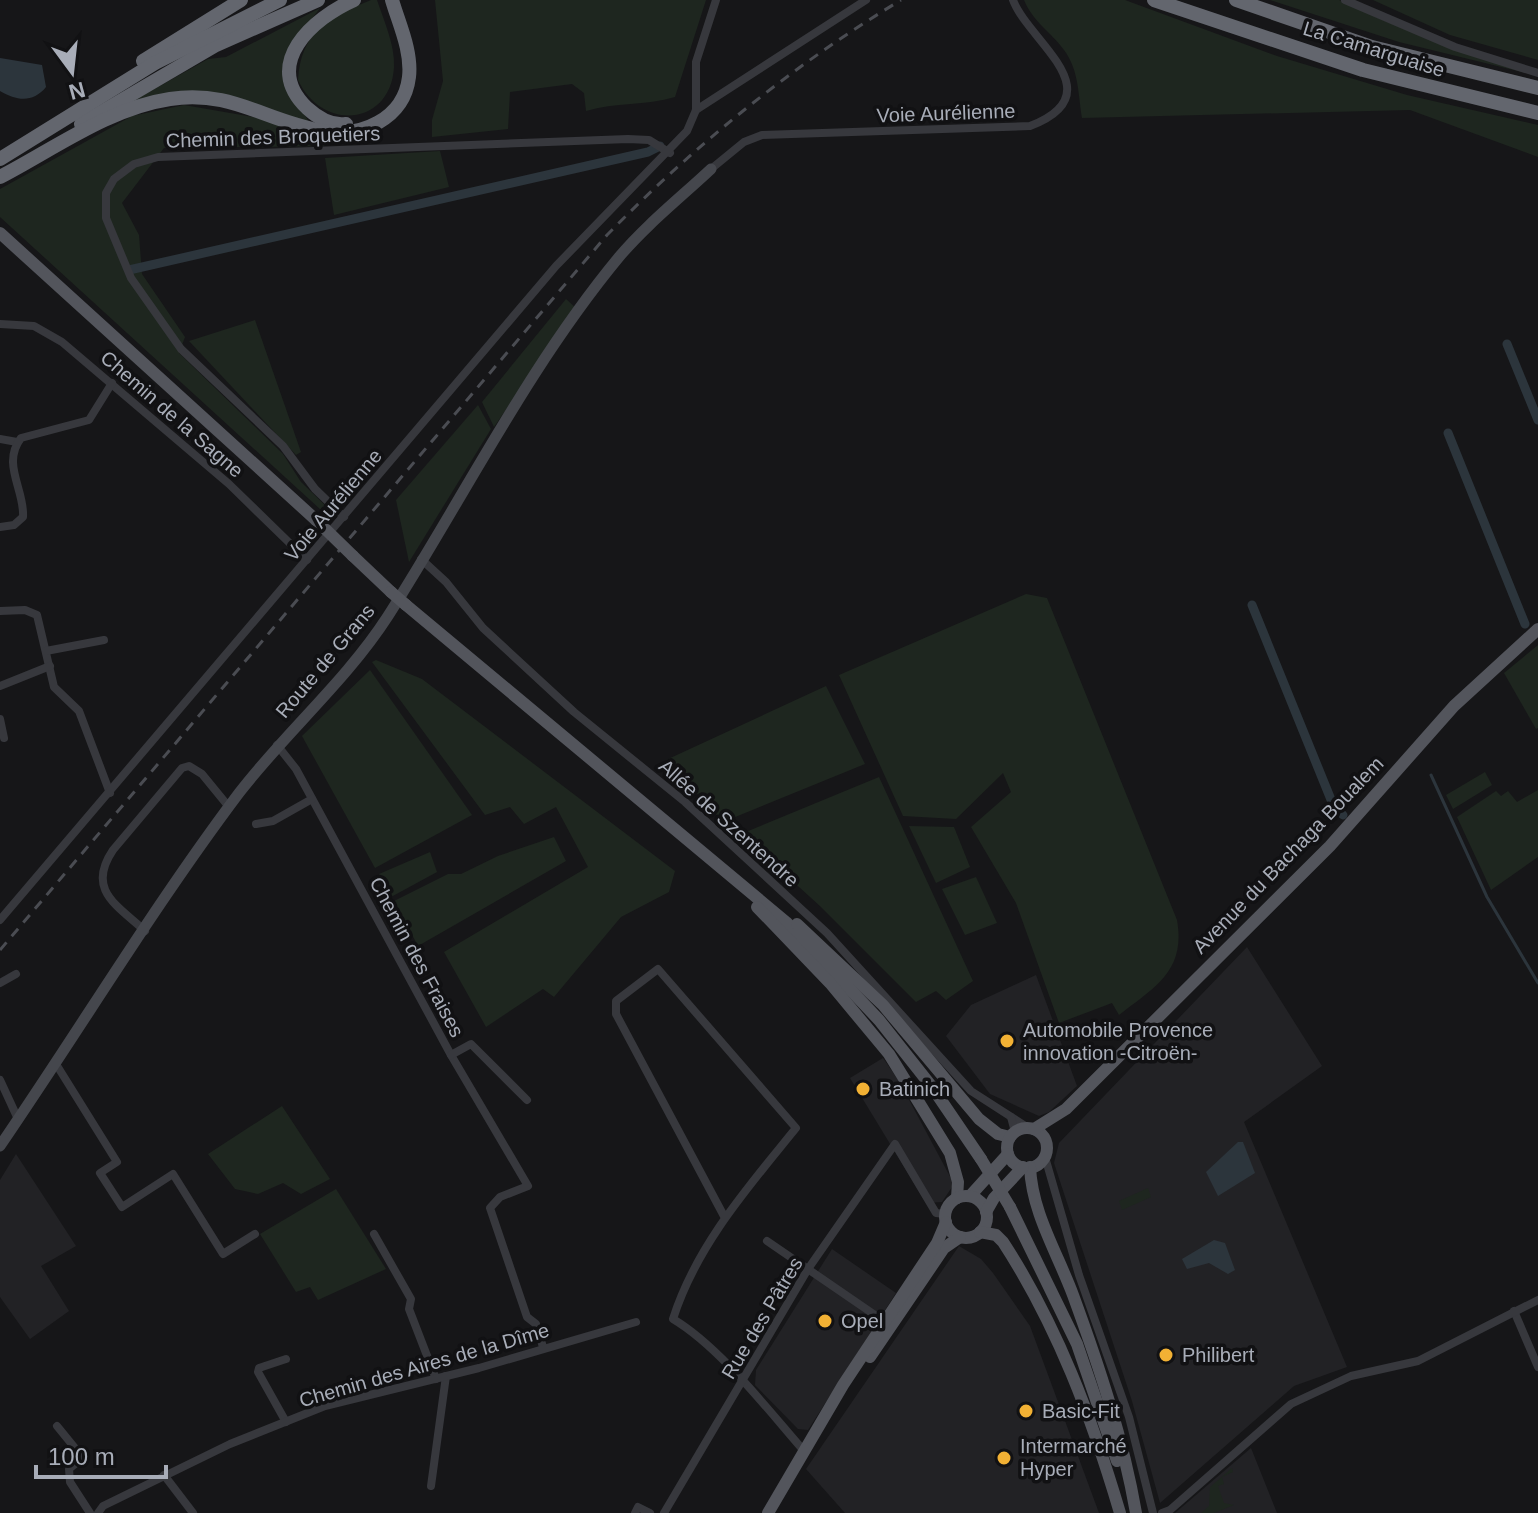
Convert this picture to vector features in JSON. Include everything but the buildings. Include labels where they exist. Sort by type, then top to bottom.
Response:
[{"type":"highway","points":[[1,158],[98,89],[241,0]]},
{"type":"highway","points":[[1,158],[155,63],[280,0]]},
{"type":"highway","points":[[0,176],[123,97],[216,45],[318,0]]},
{"type":"highway","points":[[354,0],[321,17],[308,29],[292,54],[290,68],[292,85],[301,102],[317,116],[339,125],[358,122],[379,113],[393,97],[400,80],[400,56],[390,6]]},
{"type":"highway","name":"La Camarguaise","points":[[1154,0],[1363,70],[1538,113]]},
{"type":"highway","name":"La Camarguaise","points":[[1236,0],[1372,47],[1538,88]]},
{"type":"highway","points":[[0,176],[118,115],[170,99],[204,96],[240,102],[322,131],[346,133],[378,123],[399,105],[409,76],[408,56],[390,6]]},
{"type":"main road","points":[[0,233],[391,592],[786,922],[879,1020],[932,1087],[1010,1207],[1057,1299],[1091,1380],[1134,1513]]},
{"type":"main road","name":"Avenue du Bachaga Boualem","points":[[1066,1109],[1305,872],[1454,706],[1538,629]]},
{"type":"main road","points":[[734,881],[837,991],[889,1054],[950,1153],[964,1197]]},
{"type":"main road","points":[[786,922],[797,924],[817,940],[909,1034],[979,1119],[998,1134],[1021,1131],[1066,1109]]},
{"type":"main road","points":[[980,1232],[994,1198],[1045,1157],[1046,1141],[1066,1109]]},
{"type":"main road","points":[[1021,1131],[1046,1141]]},
{"type":"main road","points":[[905,1298],[945,1218],[1008,1154],[1021,1131]]},
{"type":"main road","points":[[1008,1154],[1029,1167],[1035,1204],[1072,1292],[1105,1387],[1134,1513]]},
{"type":"main road","points":[[964,1197],[980,1202],[986,1212]]},
{"type":"main road","points":[[945,1218],[960,1237]]},
{"type":"main road","points":[[768,1513],[836,1400],[905,1298],[944,1248],[960,1237],[980,1232],[996,1235],[1003,1242],[1041,1305],[1076,1383],[1120,1513]]},
{"type":"street","points":[[696,113],[696,62],[716,0]]},
{"type":"street","points":[[696,113],[866,0]]},
{"type":"street","name":"Voie Aurélienne","points":[[711,169],[744,142],[762,135],[1030,126],[1048,119],[1059,110],[1066,92],[1063,69],[1057,57],[1025,24],[1013,0]]},
{"type":"street","points":[[1345,0],[1455,47],[1538,73]]},
{"type":"street","name":"Voie Aurélienne","points":[[0,920],[556,266],[616,201],[670,153],[696,113]]},
{"type":"street","name":"Chemin des Broquetiers","points":[[344,517],[315,489],[283,446],[181,349],[131,278],[106,218],[106,193],[114,179],[134,164],[158,157],[628,139],[649,140],[670,153]]},
{"type":"street","name":"Route de Grans","points":[[1,1141],[229,807],[277,745],[361,653],[421,559],[493,436],[609,269],[633,241],[711,169]]},
{"type":"street","name":"Chemin de la Sagne","points":[[0,324],[34,326],[49,332],[229,484],[307,560]]},
{"type":"street","points":[[0,527],[14,525],[23,517],[13,470],[17,442],[21,438],[89,420],[112,383]]},
{"type":"street","points":[[0,439],[17,442]]},
{"type":"street","name":"Allée de Szentendre","points":[[421,559],[446,582],[483,628],[574,712],[685,802],[827,933],[971,1091],[1011,1116],[1021,1131]]},
{"type":"street","points":[[0,611],[25,610],[37,615],[54,687],[79,711],[110,793]]},
{"type":"street","points":[[46,651],[104,640]]},
{"type":"street","points":[[0,686],[50,666]]},
{"type":"street","points":[[0,719],[4,738]]},
{"type":"street","name":"Chemin des Fraises","points":[[277,745],[312,799],[451,1055],[528,1186],[500,1197],[490,1208],[527,1317],[536,1324],[543,1347]]},
{"type":"street","points":[[145,931],[103,889],[101,877],[104,863],[182,768],[189,766],[202,774],[229,807]]},
{"type":"street","points":[[256,824],[273,821],[312,799]]},
{"type":"street","points":[[725,1218],[616,1014],[616,1001],[658,969],[796,1128],[734,1204],[681,1293],[673,1319],[687,1327],[742,1382],[805,1452]]},
{"type":"street","points":[[0,983],[16,974]]},
{"type":"street","points":[[451,1055],[471,1044],[527,1100]]},
{"type":"street","points":[[56,1064],[117,1162],[100,1173],[122,1207],[173,1174],[223,1254],[255,1234]]},
{"type":"street","points":[[0,1080],[18,1119]]},
{"type":"street","name":"Rue des Pâtres","points":[[664,1513],[808,1269],[895,1144],[926,1190],[936,1213],[945,1218]]},
{"type":"street","points":[[1045,1157],[1129,1417],[1153,1513]]},
{"type":"street","points":[[1029,1167],[1050,1177]]},
{"type":"street","points":[[715,1202],[734,1204]]},
{"type":"street","points":[[374,1234],[411,1299],[409,1309],[436,1379]]},
{"type":"street","points":[[767,1241],[888,1324]]},
{"type":"street","points":[[1162,1513],[1291,1404],[1351,1376],[1418,1361],[1538,1300]]},
{"type":"street","points":[[1514,1311],[1538,1367]]},
{"type":"street","name":"Chemin des Aires de la Dîme","points":[[98,1513],[103,1506],[164,1475],[325,1406],[436,1379],[636,1322]]},
{"type":"street","points":[[286,1359],[259,1368],[258,1372],[286,1422]]},
{"type":"street","points":[[431,1486],[446,1376]]},
{"type":"street","points":[[57,1426],[79,1453],[79,1461],[69,1469],[68,1478],[90,1513]]},
{"type":"street","points":[[164,1475],[193,1513]]},
{"type":"street","points":[[635,1513],[638,1507],[650,1513]]},
{"type":"shaded area","points":[[377,0],[391,42],[394,67],[390,86],[381,101],[369,111],[354,115],[339,114],[323,108],[309,97],[298,80],[300,63],[311,38],[320,28],[342,13]]},
{"type":"shaded area","points":[[435,0],[706,0],[675,97],[586,111],[584,93],[572,84],[510,92],[508,129],[432,137],[432,120],[443,81]]},
{"type":"shaded area","points":[[1024,0],[1125,0],[1277,56],[1407,95],[1538,125],[1538,157],[1410,110],[1082,118],[1073,66],[1059,44],[1032,15]]},
{"type":"shaded area","points":[[1270,0],[1339,0],[1385,21],[1538,76],[1399,42]]},
{"type":"shaded area","points":[[1373,0],[1538,0],[1538,60],[1450,35]]},
{"type":"shaded area","points":[[320,8],[293,42],[286,61],[289,90],[309,123],[247,101],[133,101],[208,59],[226,57]]},
{"type":"shaded area","points":[[0,58],[42,65],[46,87],[36,96],[24,99],[0,91]]},
{"type":"shaded area","points":[[184,105],[265,119],[326,146],[164,148],[122,203],[139,235],[142,274],[185,337],[179,353],[283,454],[301,482],[331,511],[332,520],[0,217],[0,189],[132,116]]},
{"type":"shaded area","points":[[440,151],[449,187],[334,215],[325,158]]},
{"type":"shaded area","points":[[566,299],[576,308],[494,427],[482,402]]},
{"type":"shaded area","points":[[255,320],[301,452],[296,455],[189,341]]},
{"type":"shaded area","points":[[478,405],[491,429],[409,562],[396,500]]},
{"type":"shaded area","points":[[1026,594],[1047,598],[1177,920],[1179,938],[1172,965],[1156,986],[1119,1015],[1112,1003],[1059,1023],[1016,903],[971,827],[1011,792],[1003,773],[956,819],[903,816],[839,675]]},
{"type":"shaded area","points":[[1538,645],[1538,728],[1536,729],[1504,673]]},
{"type":"shaded area","points":[[376,660],[422,679],[675,871],[669,892],[621,917],[554,997],[543,989],[486,1027],[444,952],[588,867],[556,807],[524,824],[510,807],[485,815],[372,662]]},
{"type":"shaded area","points":[[370,670],[472,815],[375,868],[302,736]]},
{"type":"shaded area","points":[[826,686],[865,764],[723,822],[666,760]]},
{"type":"shaded area","points":[[1485,772],[1492,785],[1453,809],[1446,795]]},
{"type":"shaded area","points":[[879,777],[973,981],[946,1000],[936,991],[916,1002],[821,907],[741,834]]},
{"type":"shaded area","points":[[1538,790],[1538,857],[1491,890],[1457,817],[1496,791],[1501,796],[1508,791],[1517,802]]},
{"type":"shaded area","points":[[909,826],[954,827],[970,867],[936,883]]},
{"type":"shaded area","points":[[554,837],[566,861],[418,946],[394,901],[448,874],[461,874],[498,856]]},
{"type":"shaded area","points":[[430,852],[437,872],[391,897],[379,874]]},
{"type":"shaded area","points":[[976,877],[997,923],[965,935],[942,889]]},
{"type":"shaded area","points":[[1247,947],[1322,1066],[1244,1122],[1347,1367],[1294,1386],[1160,1503],[1132,1401],[1054,1163],[1059,1143]]},
{"type":"shaded area","points":[[1036,975],[1077,1086],[1049,1112],[1039,1116],[990,1094],[946,1036],[971,1005]]},
{"type":"shaded area","points":[[883,1058],[899,1081],[954,1184],[942,1202],[926,1203],[850,1078]]},
{"type":"shaded area","points":[[282,1106],[330,1179],[301,1194],[283,1183],[258,1194],[235,1189],[208,1154]]},
{"type":"shaded area","points":[[1238,1142],[1243,1142],[1255,1173],[1218,1196],[1206,1172]]},
{"type":"shaded area","points":[[16,1154],[76,1246],[41,1266],[69,1311],[30,1339],[0,1297],[0,1180]]},
{"type":"shaded area","points":[[1148,1188],[1151,1197],[1122,1210],[1119,1201]]},
{"type":"shaded area","points":[[336,1189],[386,1269],[318,1300],[310,1287],[296,1292],[260,1234]]},
{"type":"shaded area","points":[[1214,1240],[1225,1243],[1235,1270],[1228,1274],[1209,1263],[1187,1269],[1182,1259]]},
{"type":"shaded area","points":[[959,1246],[981,1259],[1030,1326],[1099,1513],[845,1513],[806,1469]]},
{"type":"shaded area","points":[[832,1249],[896,1293],[808,1430],[798,1429],[755,1385],[756,1370]]},
{"type":"shaded area","points":[[1251,1448],[1277,1513],[1175,1513]]},
{"type":"shaded area","points":[[1232,1468],[1233,1472],[1222,1477],[1224,1484],[1218,1486],[1224,1503],[1234,1505],[1214,1513],[1201,1513],[1209,1506],[1210,1487]]},
{"type":"waterway","points":[[129,270],[648,152],[660,146]]},
{"type":"waterway","points":[[1507,344],[1538,420]]},
{"type":"waterway","points":[[1448,433],[1525,624]]},
{"type":"waterway","points":[[1252,605],[1334,807],[1343,815]]},
{"type":"waterway","points":[[1431,775],[1487,897],[1538,983]]},
{"type":"railway","points":[[0,950],[607,235],[675,169],[746,108],[822,52],[901,0]]},
{"type":"place","name":"Automobile Provence innovation -Citroën-","points":[[1007,1041]]},
{"type":"place","name":"Batinich","points":[[863,1089]]},
{"type":"place","name":"Opel","points":[[825,1321]]},
{"type":"place","name":"Philibert","points":[[1166,1355]]},
{"type":"place","name":"Basic-Fit","points":[[1026,1411]]},
{"type":"place","name":"Intermarché Hyper","points":[[1004,1458]]}]
